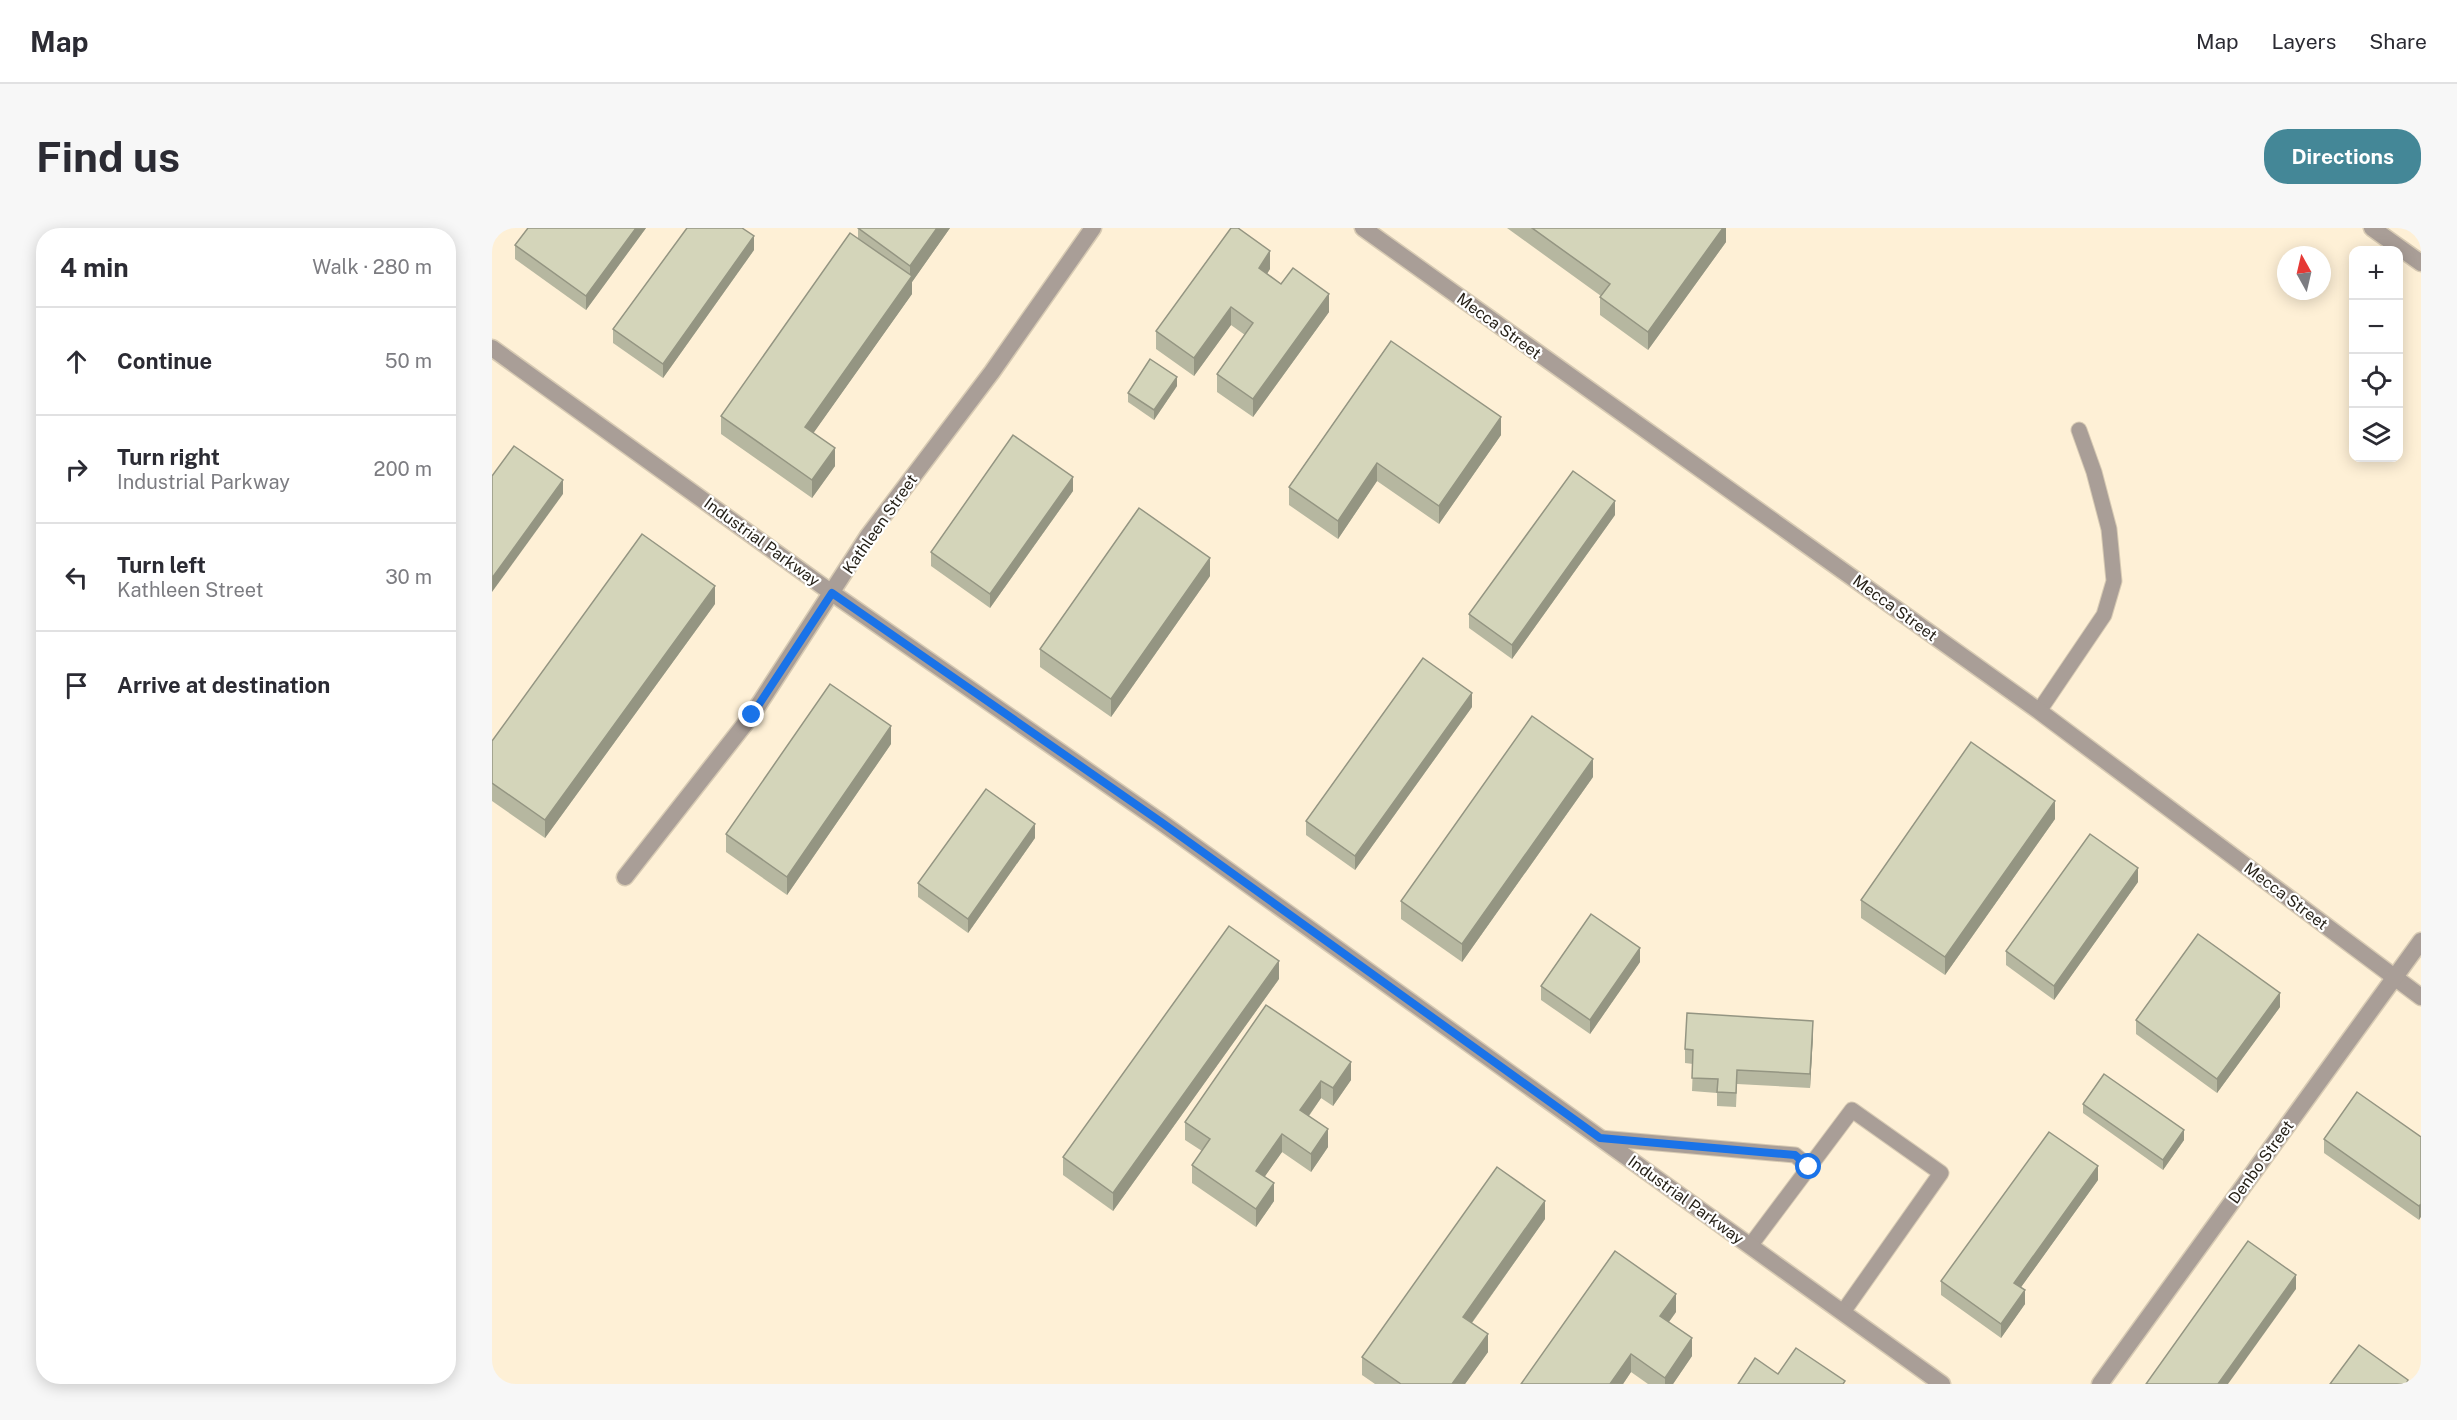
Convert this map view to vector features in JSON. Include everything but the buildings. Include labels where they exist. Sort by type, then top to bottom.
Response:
[{"type":"street","name":"Kathleen Street","points":[[625,877],[752,715],[868,536],[992,372],[1093,228]]},
{"type":"street","name":"Mecca Street","points":[[1363,228],[2039,711],[2421,997]]},
{"type":"street","points":[[2372,228],[2421,263]]},
{"type":"street","name":"Industrial Parkway","points":[[492,348],[832,593],[1161,822],[1942,1384]]},
{"type":"street","name":"Denbo Street","points":[[2100,1384],[2421,941]]},
{"type":"lane","points":[[2039,711],[2104,615],[2114,581],[2109,529],[2094,472],[2079,430]]},
{"type":"lane","points":[[1750,1246],[1852,1110],[1941,1173],[1842,1312]]},
{"type":"lane","points":[[1600,1138],[1795,1155],[1809,1167]]},
{"type":"route","points":[[752,715],[832,593],[1161,822],[1600,1138],[1795,1155],[1809,1167]]}]
